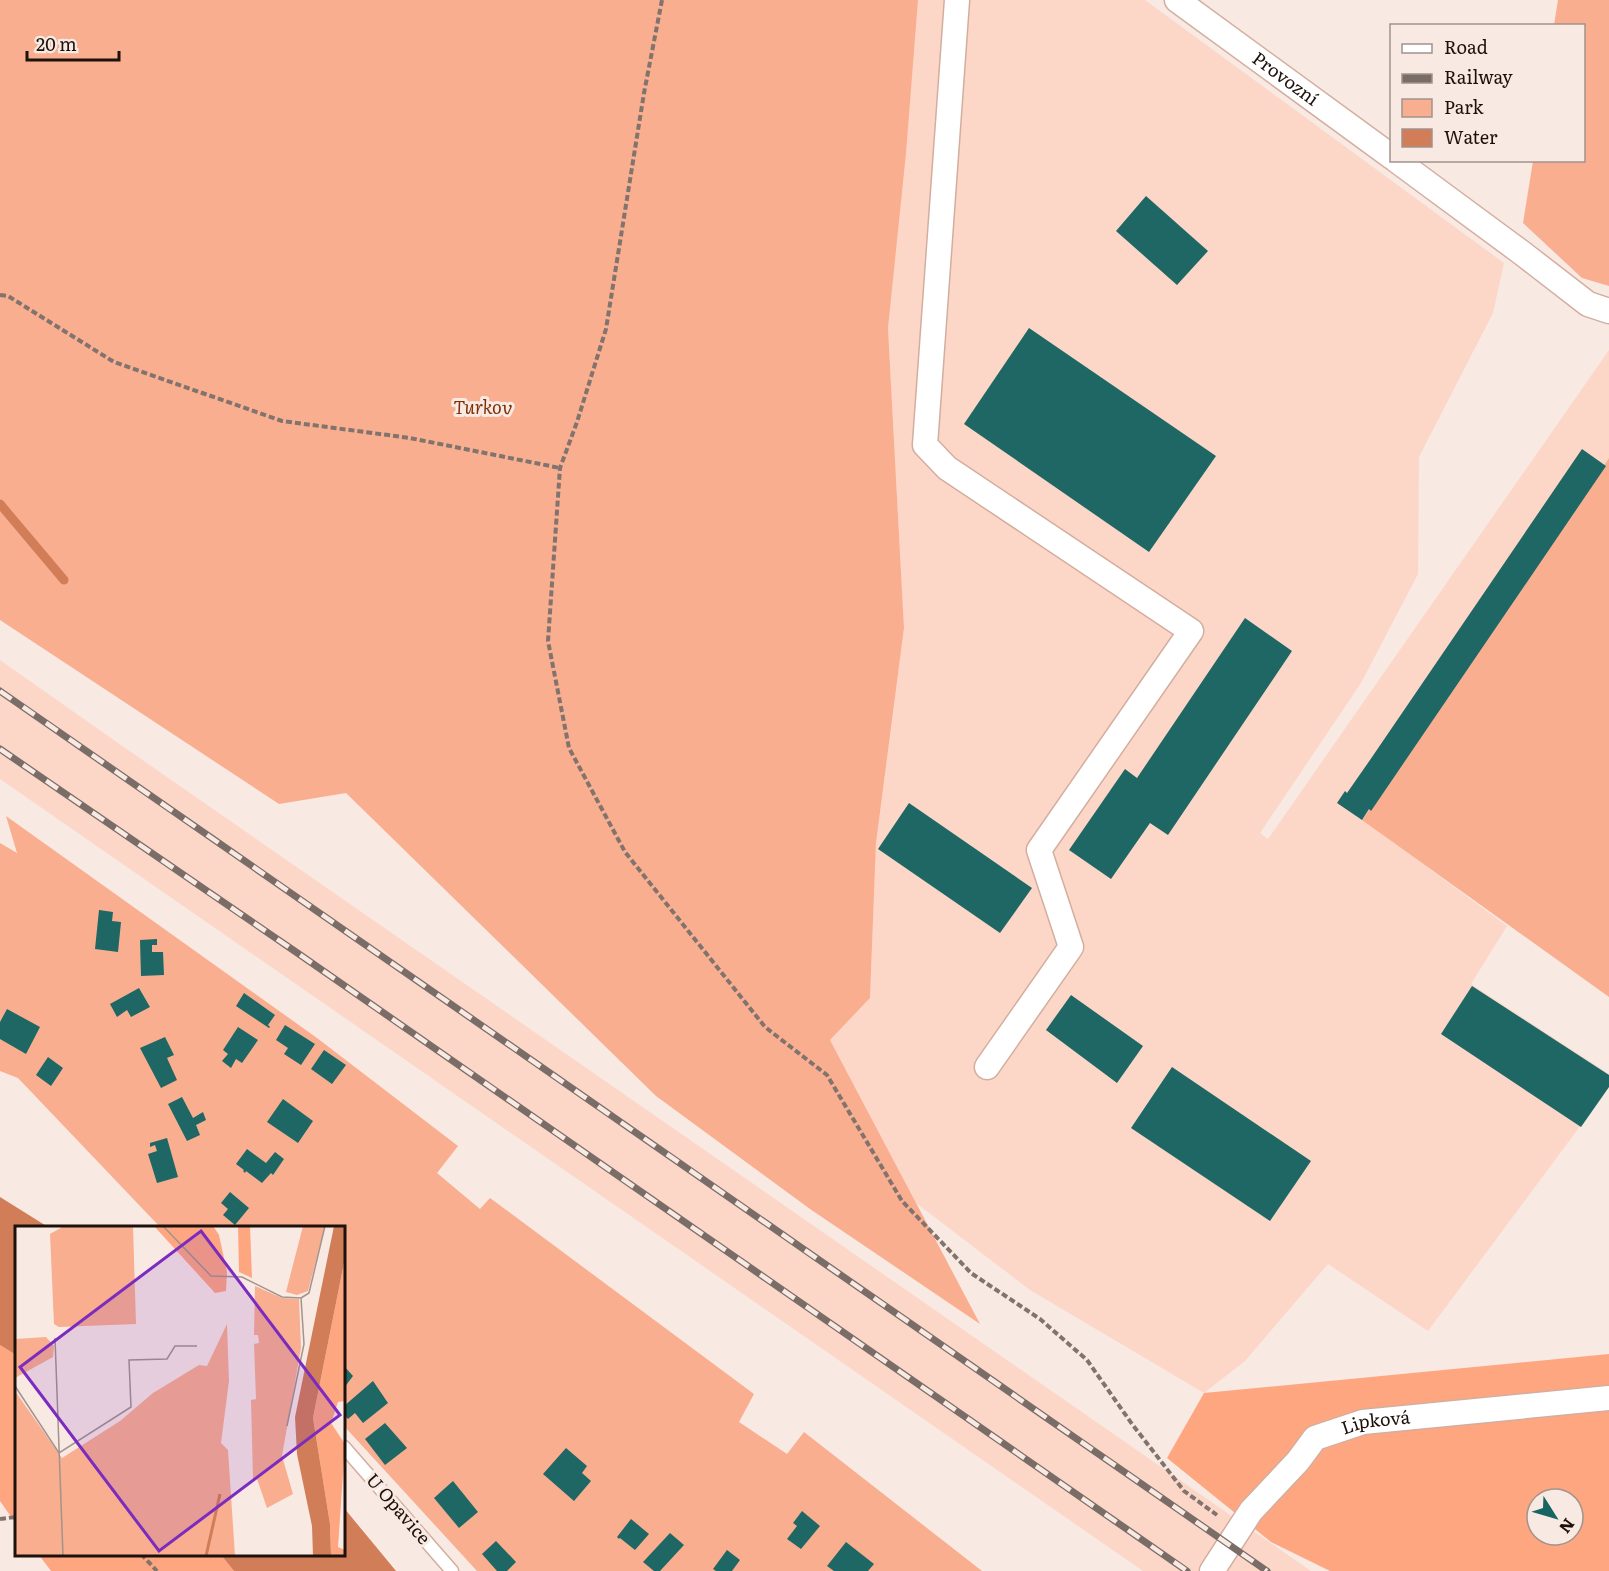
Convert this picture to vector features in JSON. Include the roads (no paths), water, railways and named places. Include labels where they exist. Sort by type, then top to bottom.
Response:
[{"type":"street","points":[[957,0],[925,445],[947,468],[1191,631],[1039,850],[1071,947],[987,1067]]},
{"type":"street","name":"Provozní","points":[[1177,0],[1390,157]]},
{"type":"street","points":[[1399,162],[1588,304],[1609,311]]},
{"type":"street","name":"Lipková","points":[[1212,1571],[1251,1511],[1298,1461],[1315,1438],[1363,1422],[1609,1398]]},
{"type":"lane","name":"U Opavice","points":[[345,1448],[452,1571]]},
{"type":"water","points":[[0,1197],[46,1226],[15,1226],[15,1354],[0,1345]]},
{"type":"water","points":[[345,1509],[396,1571],[234,1571],[222,1556],[345,1556]]},
{"type":"waterway","points":[[0,504],[64,580]]},
{"type":"railway","points":[[0,691],[1267,1571]]},
{"type":"railway","points":[[0,749],[1187,1571]]},
{"type":"park label","name":"Turkov","points":[[483,408]]}]
